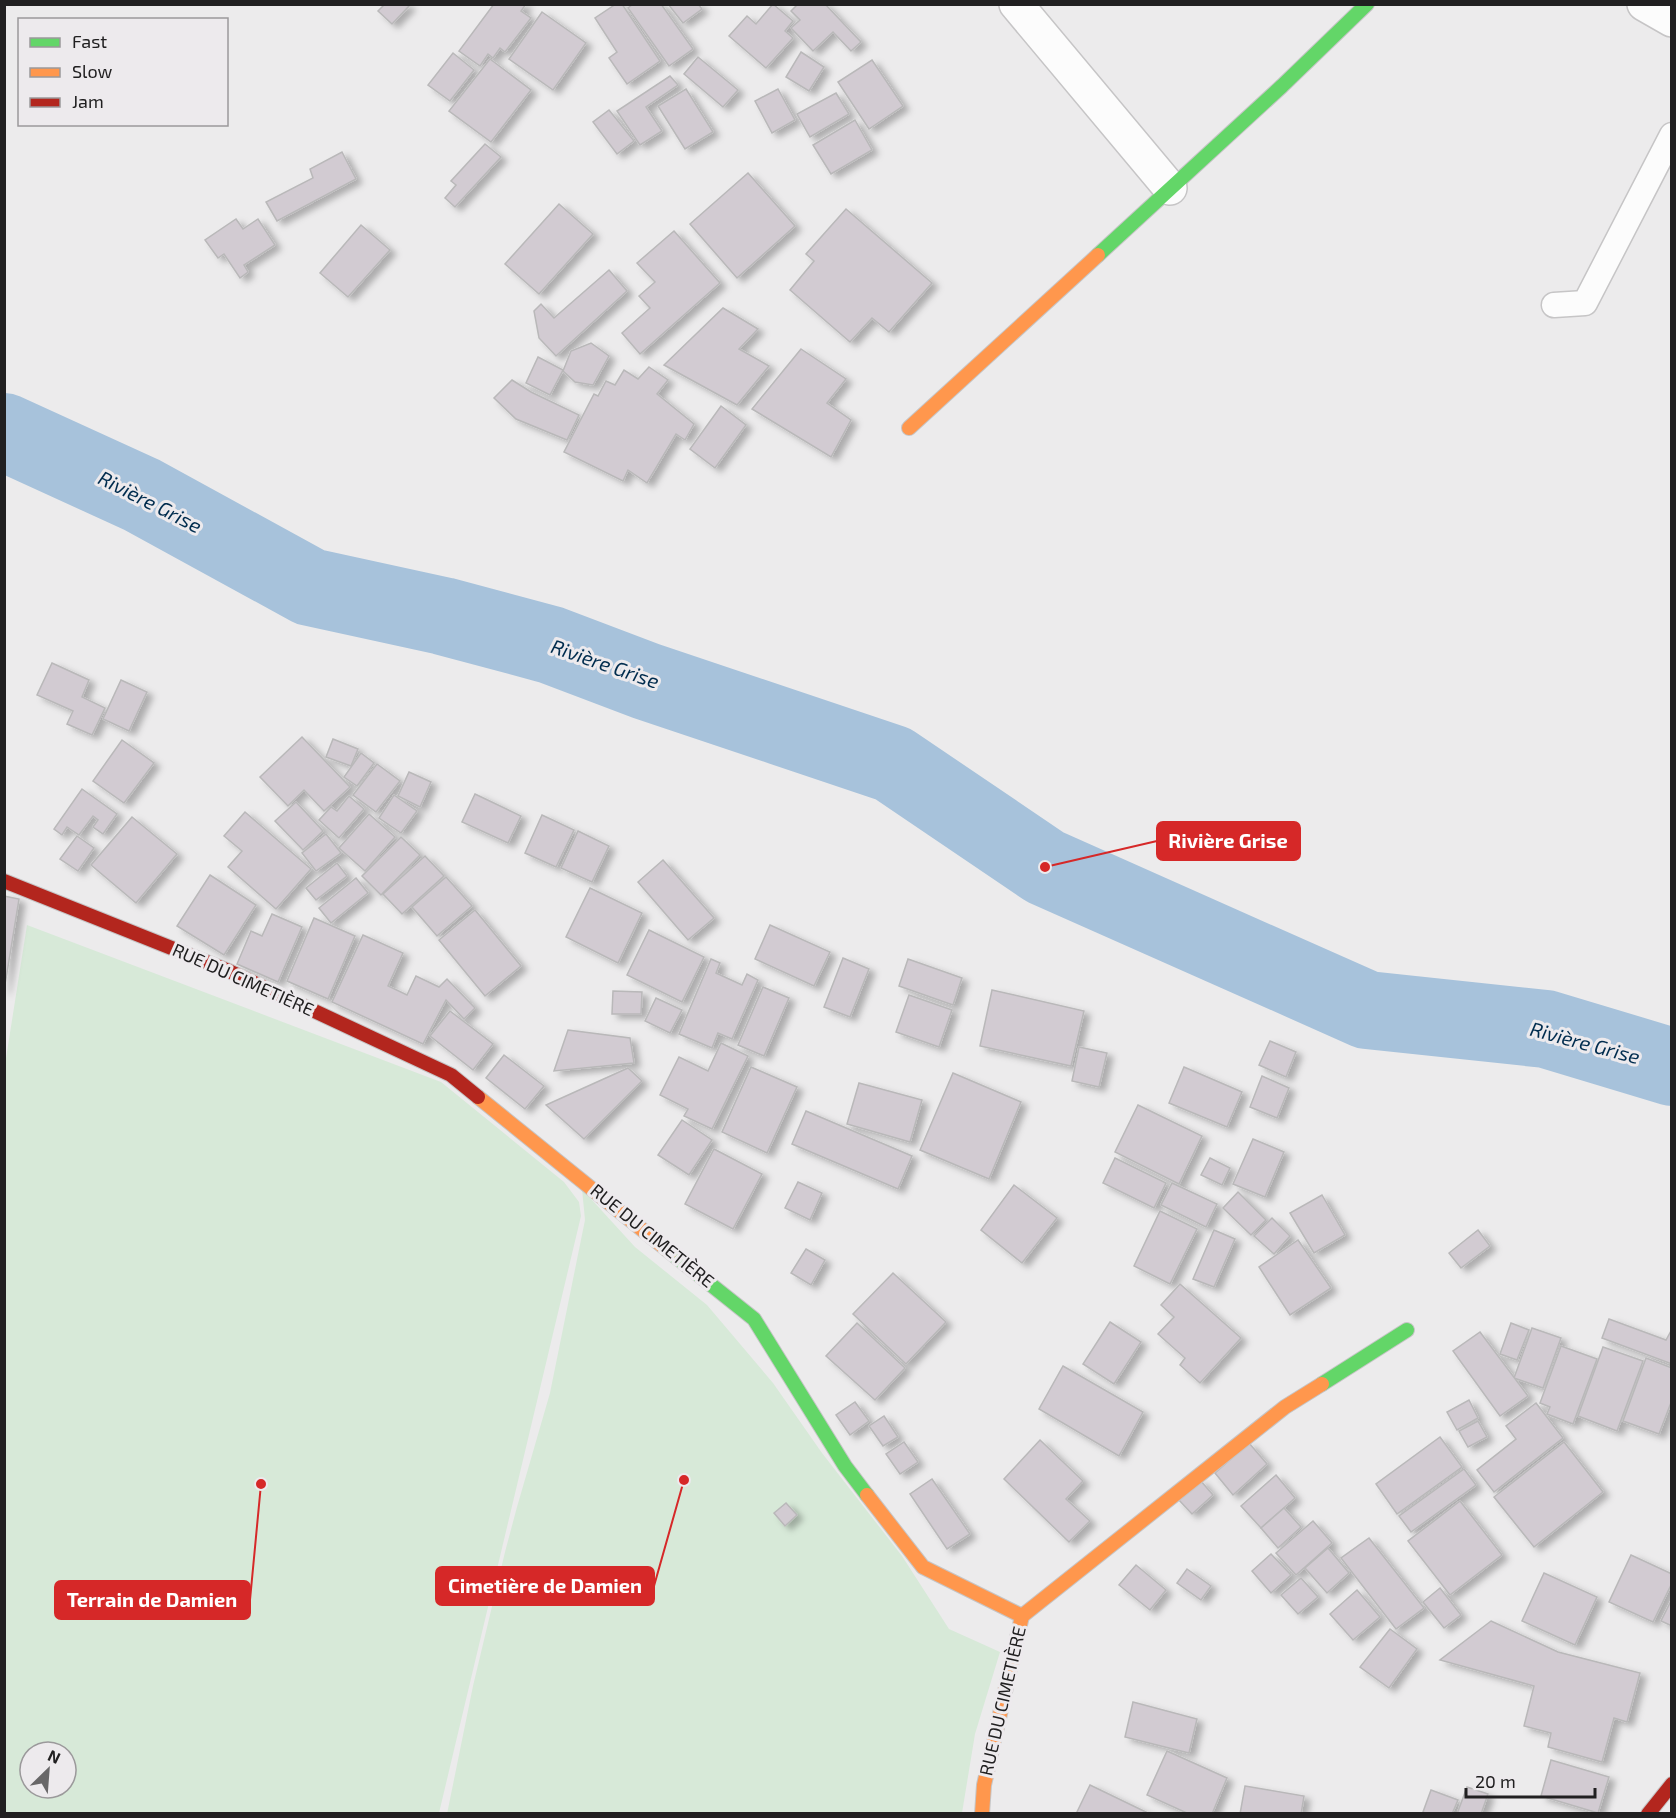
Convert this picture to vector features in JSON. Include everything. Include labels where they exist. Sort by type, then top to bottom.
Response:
[{"type":"street","points":[[1016,4],[1170,188]]},
{"type":"street","points":[[909,428],[1282,86],[1367,4]]},
{"type":"street","points":[[1644,4],[1671,20]]},
{"type":"street","name":"RUE DU CIMETIÈRE","points":[[4,881],[229,971],[451,1075],[754,1319],[845,1466],[924,1566],[1022,1616],[984,1785],[982,1814]]},
{"type":"street","points":[[1022,1616],[1285,1407],[1407,1330]]},
{"type":"street","points":[[1648,1814],[1671,1784]]},
{"type":"lane","points":[[1554,305],[1585,303],[1671,135]]},
{"type":"green space","points":[[27,925],[441,1082],[564,1182],[579,1202],[581,1216],[439,1813],[5,1814],[4,1071]]},
{"type":"green space","points":[[582,1189],[635,1247],[707,1305],[773,1383],[822,1453],[902,1556],[949,1629],[1000,1652],[975,1734],[962,1813],[447,1814],[473,1686],[505,1552],[550,1393],[585,1220]]},
{"type":"building","points":[[385,4],[408,4],[409,6],[392,24],[378,11]]},
{"type":"building","points":[[494,4],[526,4],[521,11],[531,18],[505,52],[500,48],[493,58],[488,54],[480,66],[459,51]]},
{"type":"building","points":[[616,4],[622,4],[660,61],[627,84],[609,58],[617,52],[595,18]]},
{"type":"building","points":[[633,4],[661,4],[693,49],[669,66],[628,8]]},
{"type":"building","points":[[668,4],[698,4],[702,9],[683,23]]},
{"type":"building","points":[[773,4],[793,21],[785,31],[793,38],[766,68],[729,36],[747,16],[756,24]]},
{"type":"building","points":[[798,4],[825,4],[861,42],[851,51],[833,32],[813,51],[791,28],[800,20],[791,11]]},
{"type":"building","points":[[542,12],[586,43],[553,90],[509,59]]},
{"type":"building","points":[[801,52],[824,67],[809,91],[786,77]]},
{"type":"building","points":[[453,53],[474,70],[450,101],[428,85]]},
{"type":"building","points":[[698,57],[738,90],[723,107],[684,74]]},
{"type":"building","points":[[490,59],[531,90],[491,142],[449,111]]},
{"type":"building","points":[[872,60],[903,106],[869,129],[838,82]]},
{"type":"building","points":[[670,76],[678,85],[646,107],[662,131],[640,145],[617,111]]},
{"type":"building","points":[[686,89],[713,132],[685,149],[658,106]]},
{"type":"building","points":[[778,89],[795,120],[772,133],[755,101]]},
{"type":"building","points":[[836,93],[849,114],[810,137],[797,114]]},
{"type":"building","points":[[609,110],[634,141],[617,154],[593,122]]},
{"type":"building","points":[[855,120],[872,150],[831,174],[813,145]]},
{"type":"building","points":[[485,144],[501,157],[455,207],[445,198],[456,185],[451,181]]},
{"type":"building","points":[[342,152],[356,179],[277,221],[266,202],[313,178],[310,169]]},
{"type":"building","points":[[748,173],[795,226],[737,278],[690,224]]},
{"type":"building","points":[[559,204],[593,234],[539,294],[505,264]]},
{"type":"building","points":[[846,209],[932,283],[889,332],[872,318],[850,342],[790,290],[814,261],[806,254]]},
{"type":"building","points":[[236,219],[243,229],[258,219],[275,245],[244,265],[248,272],[240,278],[224,254],[218,258],[205,240]]},
{"type":"building","points":[[361,225],[390,250],[348,297],[320,273]]},
{"type":"building","points":[[674,231],[720,283],[640,354],[622,333],[650,308],[639,296],[655,282],[637,263]]},
{"type":"building","points":[[609,270],[627,291],[556,356],[539,338],[534,311],[541,304],[554,318]]},
{"type":"building","points":[[723,308],[758,329],[739,349],[769,366],[737,405],[664,365]]},
{"type":"building","points":[[591,343],[609,356],[593,385],[575,382],[563,371],[571,351]]},
{"type":"building","points":[[801,349],[846,379],[827,403],[851,420],[831,457],[752,409]]},
{"type":"building","points":[[538,357],[563,370],[550,395],[526,383]]},
{"type":"building","points":[[649,367],[668,380],[657,394],[694,424],[685,440],[676,434],[647,483],[628,470],[623,481],[564,452],[594,394],[598,396],[606,381],[615,385],[624,370],[638,379]]},
{"type":"building","points":[[512,380],[531,392],[579,415],[567,440],[516,419],[494,398]]},
{"type":"building","points":[[721,406],[746,425],[715,468],[690,449]]},
{"type":"building","points":[[52,663],[89,680],[82,697],[105,708],[92,735],[67,724],[73,711],[37,695]]},
{"type":"building","points":[[121,680],[147,692],[129,731],[103,719]]},
{"type":"building","points":[[302,737],[350,787],[324,811],[304,790],[288,806],[260,777]]},
{"type":"building","points":[[333,739],[358,749],[351,766],[326,757]]},
{"type":"building","points":[[122,740],[154,763],[124,803],[93,781]]},
{"type":"building","points":[[361,753],[374,763],[357,786],[344,777]]},
{"type":"building","points":[[377,764],[400,781],[376,812],[353,795]]},
{"type":"building","points":[[409,772],[431,782],[420,807],[398,796]]},
{"type":"building","points":[[82,789],[117,814],[103,834],[93,827],[98,820],[93,816],[79,835],[67,827],[62,835],[54,829]]},
{"type":"building","points":[[475,794],[521,816],[508,843],[462,822]]},
{"type":"building","points":[[394,795],[417,811],[401,833],[379,818]]},
{"type":"building","points":[[349,796],[364,809],[339,838],[319,820],[331,807],[337,811]]},
{"type":"building","points":[[296,802],[323,831],[303,850],[275,821]]},
{"type":"building","points":[[245,812],[311,869],[276,909],[228,867],[242,851],[224,836]]},
{"type":"building","points":[[369,814],[395,837],[365,871],[339,848]]},
{"type":"building","points":[[542,815],[574,830],[556,867],[525,853]]},
{"type":"building","points":[[132,817],[177,854],[136,903],[91,865]]},
{"type":"building","points":[[578,831],[609,846],[592,882],[561,868]]},
{"type":"building","points":[[326,834],[341,853],[316,871],[302,853]]},
{"type":"building","points":[[77,836],[94,848],[78,871],[60,859]]},
{"type":"building","points":[[401,837],[420,855],[381,895],[362,876]]},
{"type":"building","points":[[425,856],[444,876],[402,914],[383,894]]},
{"type":"building","points":[[663,860],[714,918],[688,940],[638,882]]},
{"type":"building","points":[[337,863],[347,876],[316,900],[306,888]]},
{"type":"building","points":[[210,875],[256,905],[224,955],[177,926]]},
{"type":"building","points":[[446,877],[472,906],[437,936],[412,907]]},
{"type":"building","points":[[356,878],[368,893],[331,923],[319,908]]},
{"type":"building","points":[[590,888],[642,913],[618,963],[566,937]]},
{"type":"building","points":[[4,896],[19,899],[4,991]]},
{"type":"building","points":[[475,910],[521,966],[485,996],[439,940]]},
{"type":"building","points":[[272,914],[302,927],[278,982],[237,964],[251,931],[262,936]]},
{"type":"building","points":[[314,918],[355,936],[328,999],[287,981]]},
{"type":"building","points":[[770,925],[830,952],[814,986],[755,959]]},
{"type":"building","points":[[649,930],[704,957],[682,1002],[627,975]]},
{"type":"building","points":[[363,935],[403,953],[388,986],[407,995],[416,976],[439,987],[447,979],[475,1008],[464,1019],[446,1000],[423,1044],[332,1002]]},
{"type":"building","points":[[843,958],[869,969],[850,1017],[824,1007]]},
{"type":"building","points":[[711,959],[720,963],[716,973],[742,985],[747,974],[758,980],[732,1039],[718,1033],[712,1048],[679,1034]]},
{"type":"building","points":[[908,959],[962,978],[953,1005],[899,986]]},
{"type":"building","points":[[763,987],[789,998],[764,1056],[738,1045]]},
{"type":"building","points":[[992,990],[1084,1011],[1071,1066],[980,1046]]},
{"type":"building","points":[[613,991],[642,992],[641,1014],[612,1014]]},
{"type":"building","points":[[909,995],[952,1010],[939,1047],[896,1032]]},
{"type":"building","points":[[656,998],[682,1010],[670,1033],[645,1021]]},
{"type":"building","points":[[450,1011],[493,1044],[473,1070],[430,1036]]},
{"type":"building","points":[[568,1030],[630,1038],[634,1063],[554,1071]]},
{"type":"building","points":[[1270,1041],[1296,1052],[1286,1077],[1259,1065]]},
{"type":"building","points":[[721,1043],[748,1056],[712,1129],[684,1116],[688,1109],[660,1095],[679,1057],[708,1071]]},
{"type":"building","points":[[1079,1047],[1107,1053],[1099,1087],[1072,1081]]},
{"type":"building","points":[[504,1055],[544,1086],[525,1109],[486,1078]]},
{"type":"building","points":[[751,1067],[797,1087],[767,1153],[722,1132]]},
{"type":"building","points":[[1184,1067],[1242,1092],[1227,1127],[1169,1103]]},
{"type":"building","points":[[628,1068],[642,1081],[584,1139],[546,1105]]},
{"type":"building","points":[[953,1073],[1021,1102],[989,1179],[920,1150]]},
{"type":"building","points":[[1262,1076],[1289,1088],[1277,1118],[1250,1107]]},
{"type":"building","points":[[859,1083],[922,1100],[910,1142],[847,1124]]},
{"type":"building","points":[[1138,1105],[1202,1136],[1179,1184],[1115,1152]]},
{"type":"building","points":[[806,1111],[912,1156],[898,1189],[792,1144]]},
{"type":"building","points":[[682,1120],[712,1140],[689,1175],[658,1155]]},
{"type":"building","points":[[1253,1139],[1284,1152],[1265,1197],[1233,1184]]},
{"type":"building","points":[[714,1149],[762,1174],[733,1229],[685,1204]]},
{"type":"building","points":[[1115,1158],[1166,1183],[1154,1208],[1103,1183]]},
{"type":"building","points":[[1210,1158],[1230,1168],[1222,1185],[1201,1175]]},
{"type":"building","points":[[798,1182],[822,1193],[810,1220],[785,1208]]},
{"type":"building","points":[[1172,1183],[1217,1204],[1206,1227],[1161,1205]]},
{"type":"building","points":[[1014,1185],[1057,1218],[1022,1263],[981,1230]]},
{"type":"building","points":[[1238,1192],[1266,1220],[1251,1235],[1223,1208]]},
{"type":"building","points":[[1322,1195],[1345,1235],[1314,1253],[1290,1213]]},
{"type":"building","points":[[1160,1211],[1197,1229],[1170,1284],[1134,1266]]},
{"type":"building","points":[[1272,1218],[1290,1236],[1274,1254],[1254,1236]]},
{"type":"building","points":[[1214,1230],[1235,1239],[1214,1287],[1193,1279]]},
{"type":"building","points":[[1478,1230],[1490,1246],[1461,1268],[1449,1253]]},
{"type":"building","points":[[1298,1240],[1331,1288],[1290,1315],[1259,1267]]},
{"type":"building","points":[[806,1249],[825,1260],[811,1285],[791,1273]]},
{"type":"building","points":[[893,1273],[946,1322],[906,1364],[853,1314]]},
{"type":"building","points":[[1180,1284],[1241,1338],[1200,1383],[1180,1365],[1185,1358],[1158,1334],[1174,1317],[1161,1305]]},
{"type":"building","points":[[1609,1319],[1666,1340],[1672,1329],[1672,1364],[1602,1338]]},
{"type":"building","points":[[1110,1322],[1141,1342],[1114,1384],[1083,1364]]},
{"type":"building","points":[[857,1323],[905,1368],[875,1400],[826,1356]]},
{"type":"building","points":[[1511,1323],[1529,1330],[1517,1360],[1500,1354]]},
{"type":"building","points":[[1532,1328],[1561,1338],[1543,1388],[1514,1378]]},
{"type":"building","points":[[1480,1332],[1528,1396],[1500,1416],[1453,1351]]},
{"type":"building","points":[[1561,1346],[1597,1359],[1573,1424],[1547,1414],[1550,1407],[1540,1403]]},
{"type":"building","points":[[1603,1347],[1643,1361],[1617,1431],[1578,1416]]},
{"type":"building","points":[[1646,1358],[1672,1368],[1672,1400],[1659,1434],[1623,1421]]},
{"type":"building","points":[[1063,1366],[1143,1412],[1119,1456],[1039,1409]]},
{"type":"building","points":[[1469,1400],[1478,1418],[1457,1430],[1447,1412]]},
{"type":"building","points":[[855,1402],[869,1421],[850,1435],[836,1415]]},
{"type":"building","points":[[1536,1403],[1563,1438],[1494,1492],[1477,1470],[1516,1439],[1506,1426]]},
{"type":"building","points":[[884,1416],[898,1437],[883,1446],[869,1426]]},
{"type":"building","points":[[1478,1421],[1487,1437],[1468,1447],[1459,1431]]},
{"type":"building","points":[[1440,1437],[1462,1467],[1397,1514],[1376,1484]]},
{"type":"building","points":[[1040,1440],[1083,1481],[1066,1499],[1090,1521],[1069,1542],[1004,1479]]},
{"type":"building","points":[[904,1442],[918,1462],[900,1474],[886,1454]]},
{"type":"building","points":[[1564,1442],[1603,1492],[1534,1547],[1494,1497]]},
{"type":"building","points":[[1249,1443],[1267,1464],[1233,1495],[1215,1473]]},
{"type":"building","points":[[1464,1469],[1476,1485],[1411,1532],[1399,1516]]},
{"type":"building","points":[[1276,1475],[1295,1498],[1261,1528],[1241,1506]]},
{"type":"building","points":[[932,1479],[970,1534],[947,1549],[910,1494]]},
{"type":"building","points":[[1200,1480],[1213,1495],[1192,1514],[1178,1499]]},
{"type":"building","points":[[1460,1501],[1502,1555],[1450,1595],[1408,1541]]},
{"type":"building","points":[[786,1503],[797,1515],[785,1526],[774,1513]]},
{"type":"building","points":[[1284,1508],[1301,1527],[1278,1548],[1261,1528]]},
{"type":"building","points":[[1313,1521],[1332,1543],[1296,1575],[1276,1553]]},
{"type":"building","points":[[1369,1538],[1424,1608],[1396,1629],[1341,1558]]},
{"type":"building","points":[[1328,1548],[1349,1573],[1327,1593],[1305,1568]]},
{"type":"building","points":[[1271,1554],[1291,1575],[1271,1593],[1252,1571]]},
{"type":"building","points":[[1631,1555],[1672,1574],[1672,1583],[1653,1622],[1609,1602]]},
{"type":"building","points":[[1136,1565],[1166,1590],[1150,1610],[1119,1585]]},
{"type":"building","points":[[1187,1569],[1211,1586],[1201,1600],[1177,1583]]},
{"type":"building","points":[[1544,1573],[1597,1597],[1575,1645],[1522,1621]]},
{"type":"building","points":[[1301,1578],[1318,1597],[1298,1614],[1281,1595]]},
{"type":"building","points":[[1440,1588],[1461,1615],[1444,1628],[1423,1602]]},
{"type":"building","points":[[1357,1590],[1380,1617],[1353,1640],[1330,1614]]},
{"type":"building","points":[[1672,1599],[1672,1626],[1661,1621]]},
{"type":"building","points":[[1491,1621],[1558,1652],[1640,1673],[1627,1722],[1614,1718],[1602,1762],[1548,1747],[1551,1733],[1524,1726],[1534,1686],[1440,1660]]},
{"type":"building","points":[[1390,1629],[1417,1649],[1389,1688],[1360,1667]]},
{"type":"building","points":[[1133,1702],[1197,1719],[1189,1753],[1125,1737]]},
{"type":"building","points":[[1167,1751],[1227,1778],[1212,1814],[1189,1814],[1147,1795]]},
{"type":"building","points":[[1551,1760],[1609,1777],[1598,1813],[1541,1796]]},
{"type":"building","points":[[1090,1785],[1150,1814],[1076,1814]]},
{"type":"building","points":[[1245,1786],[1304,1796],[1301,1814],[1240,1814]]},
{"type":"building","points":[[1467,1787],[1488,1794],[1481,1814],[1457,1814]]},
{"type":"building","points":[[1431,1790],[1458,1800],[1452,1814],[1423,1812]]},
{"type":"waterway","name":"Rivière Grise","points":[[4,432],[142,495],[310,587],[443,616],[551,645],[646,681],[893,764],[1045,867],[1367,1010],[1546,1029],[1672,1067]]},
{"type":"traffic: fast","points":[[1098,255],[1282,86],[1367,4]]},
{"type":"traffic: fast","points":[[670,1252],[754,1319],[845,1466],[867,1495]]},
{"type":"traffic: fast","points":[[1322,1384],[1407,1330]]},
{"type":"traffic: slow","points":[[909,428],[1098,255]]},
{"type":"traffic: slow","points":[[478,1097],[670,1252]]},
{"type":"traffic: slow","points":[[1022,1616],[1285,1407],[1322,1384]]},
{"type":"traffic: slow","points":[[867,1495],[923,1567],[1022,1616],[984,1785],[982,1814]]},
{"type":"traffic: jam","points":[[4,881],[229,971],[451,1075],[478,1097]]},
{"type":"traffic: jam","points":[[1648,1814],[1672,1784]]},
{"type":"place","name":"Rivière Grise","points":[[1045,867]]},
{"type":"place","name":"Cimetière de Damien","points":[[684,1480]]},
{"type":"place","name":"Terrain de Damien","points":[[261,1484]]}]
